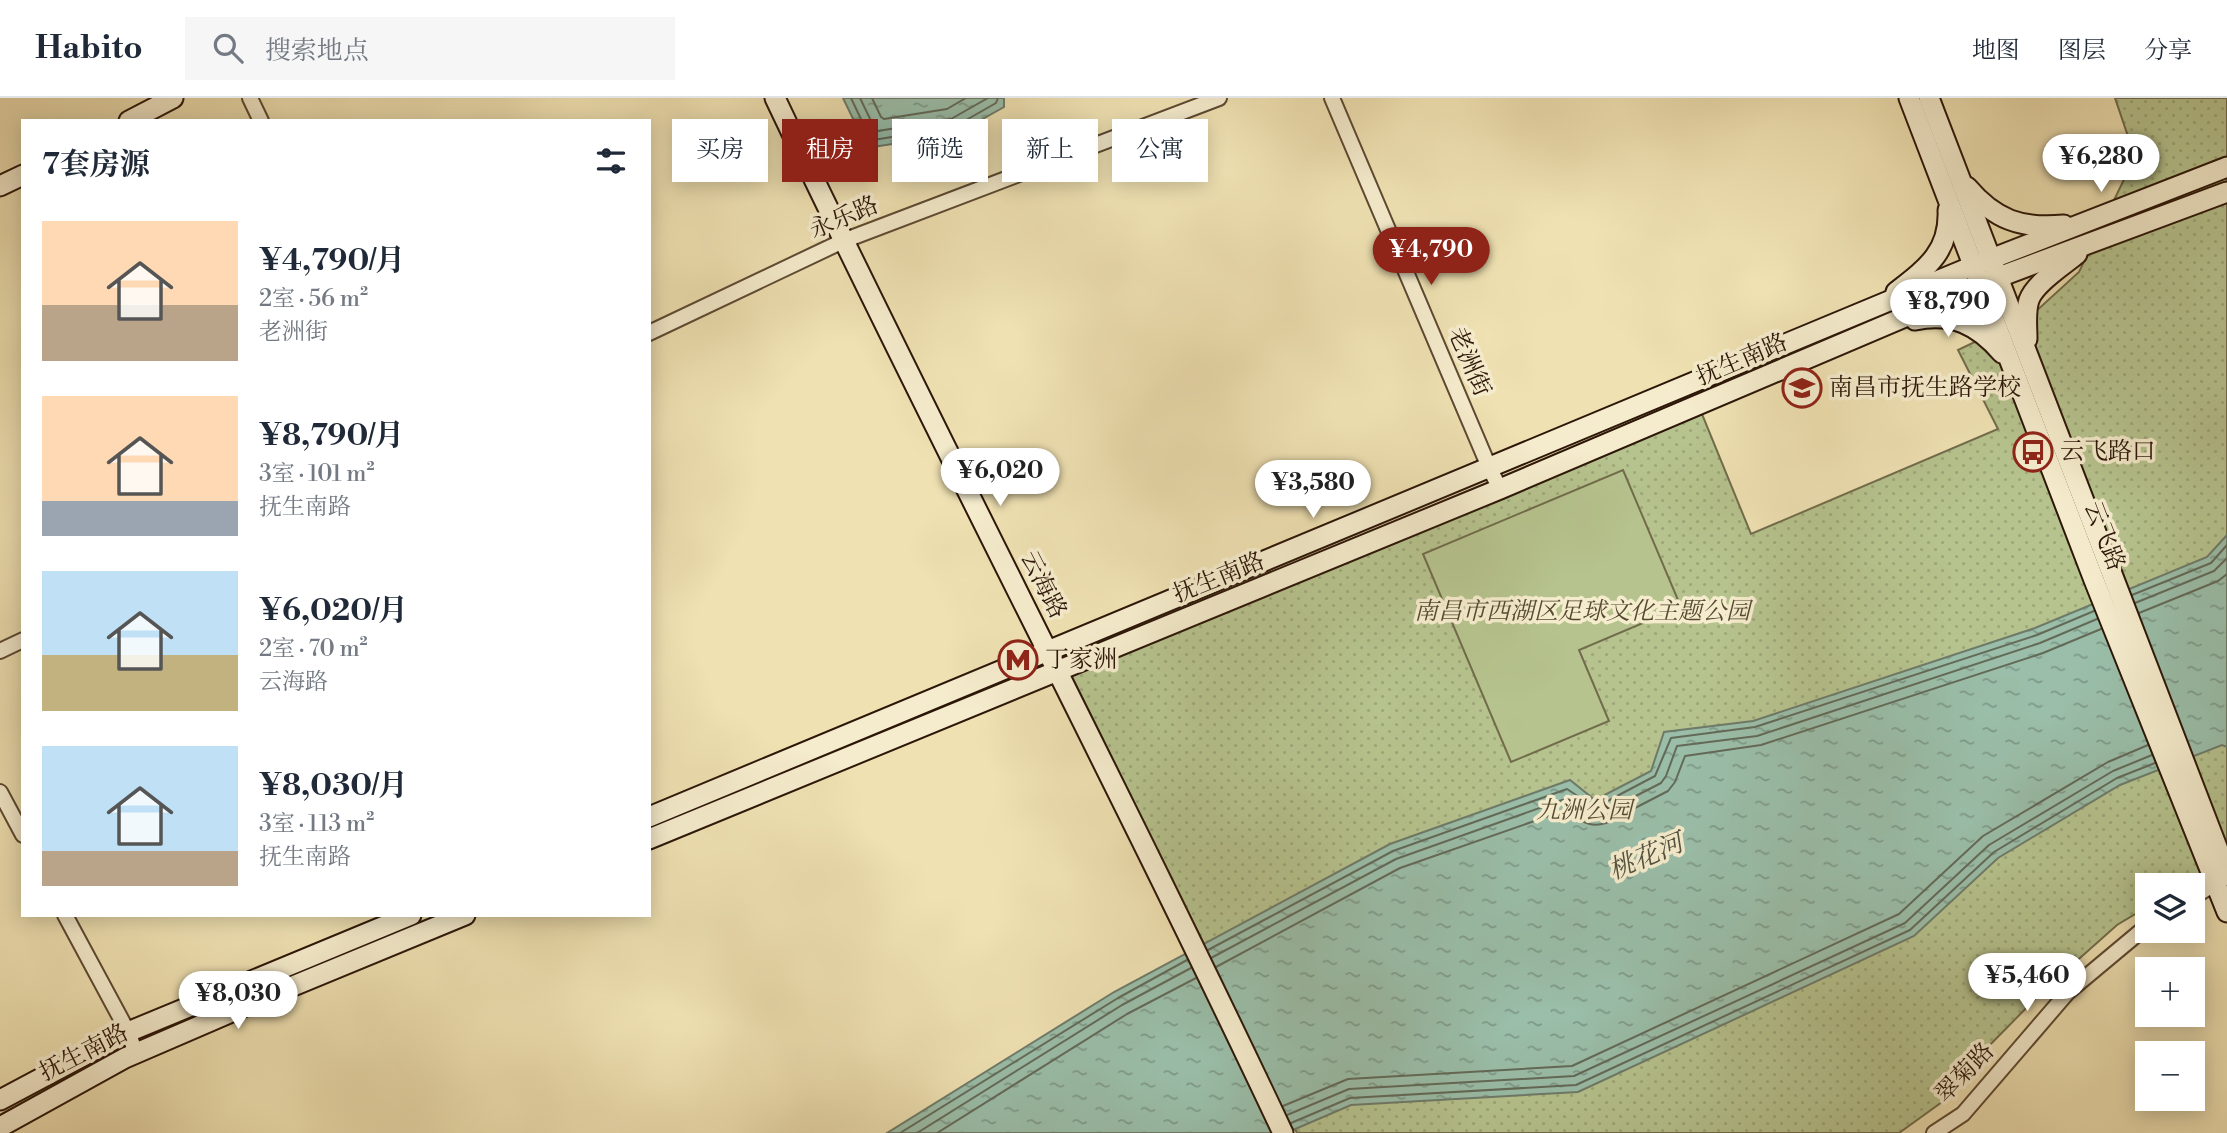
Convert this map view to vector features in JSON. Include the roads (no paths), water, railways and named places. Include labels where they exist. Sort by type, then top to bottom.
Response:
[{"type":"main road","points":[[133,119],[173,98]]},
{"type":"main road","name":"云海路","points":[[775,98],[843,241],[1190,935],[1283,1133]]},
{"type":"main road","name":"云飞路","points":[[1909,98],[1947,198],[2027,350],[2116,583],[2182,777]]},
{"type":"main road","name":"云飞路","points":[[1929,98],[1960,180],[2011,364],[2095,580],[2223,877],[2227,912]]},
{"type":"main road","points":[[1986,272],[2082,223],[2227,167]]},
{"type":"main road","points":[[0,187],[21,176]]},
{"type":"main road","points":[[1960,180],[1978,200],[1999,217],[2023,224],[2047,226],[2082,223]]},
{"type":"main road","points":[[1986,272],[2091,242],[2227,192]]},
{"type":"main road","points":[[1877,306],[1917,274],[1941,249],[1948,226],[1947,198]]},
{"type":"main road","points":[[2027,350],[2026,315],[2030,297],[2039,285],[2091,242]]},
{"type":"main road","name":"抚生南路","points":[[651,816],[1877,306],[1986,272]]},
{"type":"main road","name":"抚生南路","points":[[651,838],[1500,489],[1884,326],[1986,272]]},
{"type":"main road","points":[[1884,326],[1935,316],[1956,320],[1986,336],[2011,364]]},
{"type":"main road","name":"抚生南路","points":[[0,1100],[128,1032],[406,917]]},
{"type":"main road","name":"抚生南路","points":[[0,1127],[136,1053],[460,917]]},
{"type":"street","points":[[250,98],[260,119]]},
{"type":"street","name":"永乐路","points":[[651,332],[843,241],[1219,98]]},
{"type":"street","name":"老洲街","points":[[1332,98],[1500,489]]},
{"type":"street","points":[[0,651],[21,641]]},
{"type":"street","points":[[0,792],[21,831]]},
{"type":"street","points":[[2205,889],[2223,877]]},
{"type":"street","points":[[66,917],[128,1032],[136,1053]]},
{"type":"street","name":"翠菊路","points":[[1934,1133],[1963,1114],[2068,992],[2135,936]]},
{"type":"water","points":[[843,98],[1004,98],[1004,107],[983,119],[892,119],[892,144],[878,146],[878,119],[853,119]]},
{"type":"water","name":"桃花河","points":[[2227,535],[2227,747],[2222,745],[2120,785],[1998,858],[1914,936],[1578,1092],[1351,1105],[1286,1133],[887,1133],[1114,992],[1390,844],[1570,780],[1595,800],[1651,771],[1664,732],[1753,721],[2035,628],[2207,557]]},
{"type":"place","name":"南昌市抚生路学校","points":[[1802,388]]},
{"type":"place","name":"云飞路口","points":[[2033,452]]},
{"type":"place","name":"丁家洲","points":[[1018,660]]},
{"type":"park label","name":"南昌市西湖区足球文化主题公园","points":[[1582,612]]},
{"type":"park label","name":"九洲公园","points":[[1584,811]]}]
